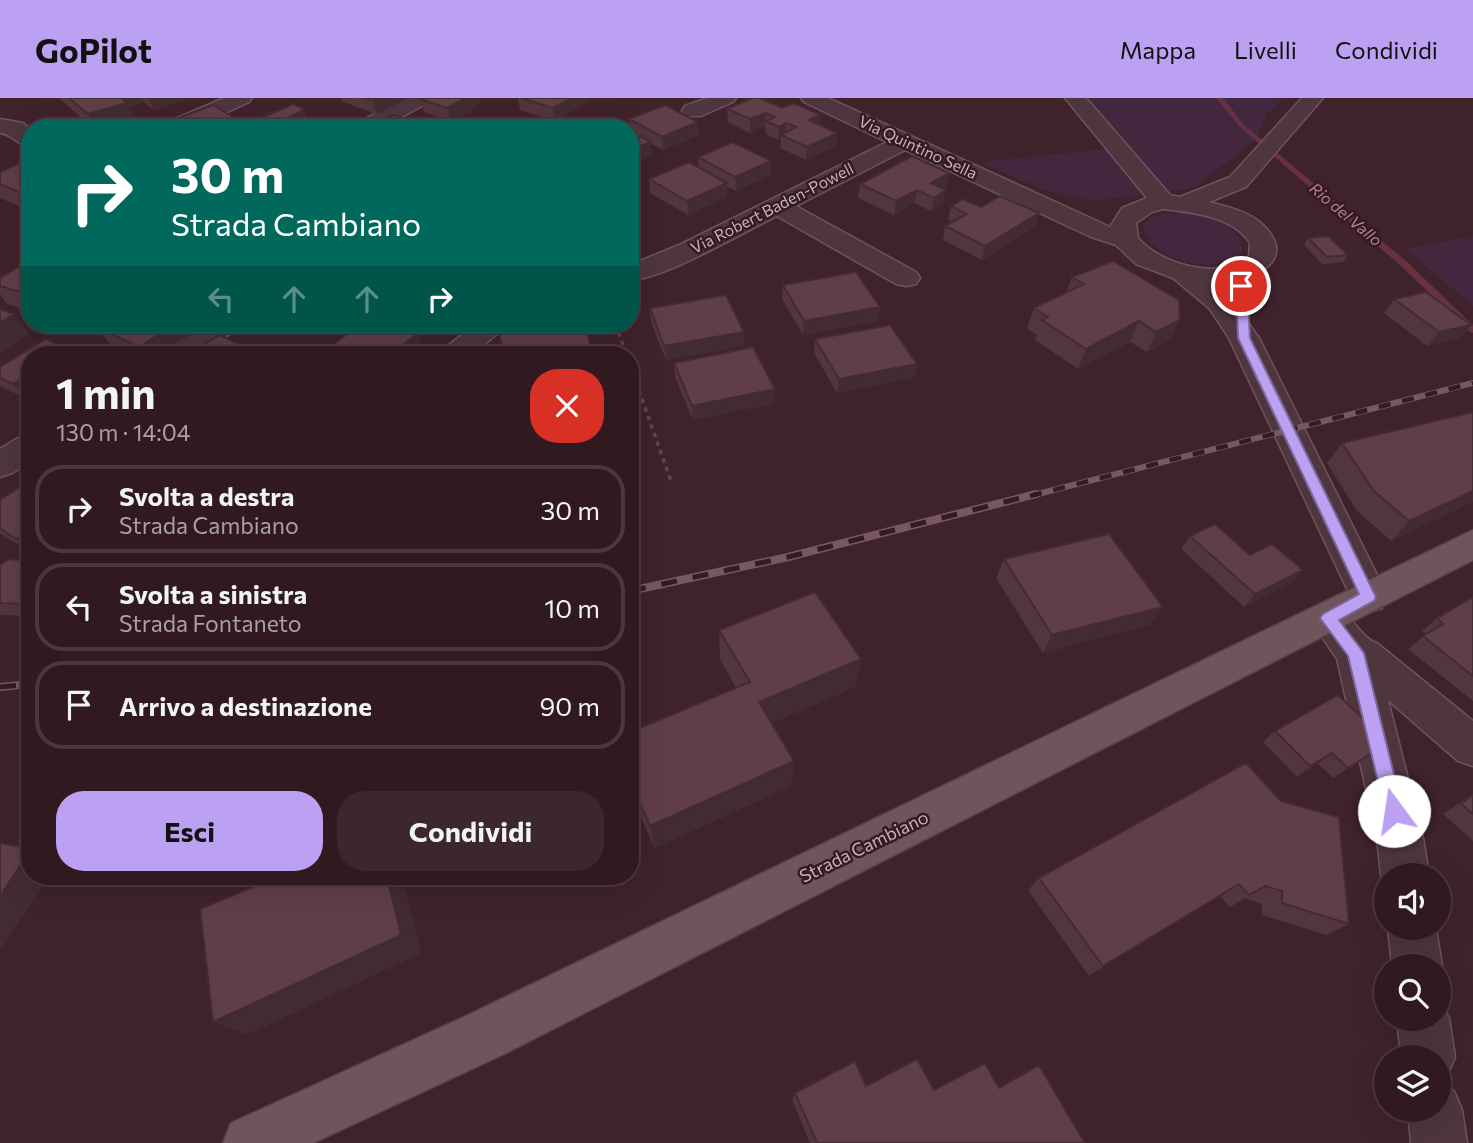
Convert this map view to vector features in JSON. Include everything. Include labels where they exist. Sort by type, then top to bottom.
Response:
[{"type":"main road","name":"Strada Cambiano","points":[[251,1143],[498,1029],[1473,544]]},
{"type":"street","points":[[194,119],[242,98]]},
{"type":"street","points":[[382,119],[422,98]]},
{"type":"street","points":[[693,111],[726,98]]},
{"type":"street","name":"Via Quintino Sella","points":[[811,98],[1100,232],[1124,239],[1146,258],[1182,272]]},
{"type":"street","points":[[1075,98],[1174,203],[1216,211],[1243,223],[1255,233],[1262,244],[1262,255],[1256,264],[1244,271],[1226,275],[1182,272]]},
{"type":"street","points":[[1243,223],[1238,182],[1314,98]]},
{"type":"street","points":[[0,127],[15,128],[21,133]]},
{"type":"street","name":"Via Robert Baden-Powell","points":[[639,272],[688,251],[906,141]]},
{"type":"street","name":"Via Quintino Sella","points":[[1025,196],[1089,211],[1136,208],[1174,203],[1238,182]]},
{"type":"street","points":[[777,206],[906,278]]},
{"type":"street","points":[[1124,239],[1120,227],[1125,216],[1136,208]]},
{"type":"street","points":[[1244,271],[1241,304],[1244,338]]},
{"type":"street","points":[[1182,272],[1219,302],[1244,338],[1368,597]]},
{"type":"street","points":[[190,346],[211,333]]},
{"type":"street","points":[[466,346],[483,333]]},
{"type":"street","points":[[0,465],[21,452]]},
{"type":"street","points":[[1328,618],[1356,653],[1375,664],[1473,747]]},
{"type":"street","points":[[1356,653],[1403,856]]},
{"type":"street","points":[[1437,1122],[1440,1143]]},
{"type":"path","points":[[639,390],[672,484]]},
{"type":"shaded area","points":[[1083,98],[1284,98],[1267,114],[1256,140],[1193,188],[1092,201],[1041,189],[980,162],[1124,147]]},
{"type":"shaded area","points":[[1183,212],[1212,219],[1230,228],[1241,242],[1242,252],[1222,263],[1199,265],[1177,259],[1158,249],[1146,237],[1144,225],[1155,216]]},
{"type":"shaded area","points":[[1473,236],[1473,306],[1405,249]]},
{"type":"building","points":[[69,98],[121,98],[127,103],[88,114]]},
{"type":"building","points":[[466,98],[447,108],[420,99]]},
{"type":"building","points":[[521,98],[571,98],[553,108]]},
{"type":"building","points":[[752,98],[760,98],[782,108],[794,103],[821,115],[809,120],[837,133],[807,147],[781,135],[796,127],[786,123],[779,127],[766,121],[775,117],[766,113],[750,119],[727,109]]},
{"type":"building","points":[[293,104],[303,108],[301,112],[284,119],[260,119]]},
{"type":"building","points":[[213,105],[235,118],[180,119]]},
{"type":"building","points":[[665,105],[698,122],[662,137],[639,124],[639,119],[629,119]]},
{"type":"building","points":[[393,115],[406,119],[384,119]]},
{"type":"building","points":[[639,136],[651,142],[639,147]]},
{"type":"building","points":[[733,142],[771,161],[735,177],[698,157]]},
{"type":"building","points":[[912,156],[949,173],[931,183],[946,190],[934,198],[917,190],[896,201],[860,184]]},
{"type":"building","points":[[21,162],[21,193],[0,184],[0,172]]},
{"type":"building","points":[[689,162],[727,183],[687,201],[649,179]]},
{"type":"building","points":[[1000,196],[1039,213],[985,246],[945,226],[967,214],[951,206],[963,199],[981,207]]},
{"type":"building","points":[[1328,236],[1348,255],[1327,257],[1308,238]]},
{"type":"building","points":[[1113,261],[1179,300],[1180,320],[1156,332],[1139,321],[1086,349],[1042,320],[1048,317],[1034,308],[1084,284],[1072,277]]},
{"type":"building","points":[[21,265],[21,292],[0,286],[0,278]]},
{"type":"building","points":[[856,272],[880,307],[804,321],[783,285]]},
{"type":"building","points":[[1426,292],[1471,325],[1439,332],[1394,299]]},
{"type":"building","points":[[726,295],[744,332],[664,346],[650,308]]},
{"type":"building","points":[[0,309],[14,314],[0,323]]},
{"type":"building","points":[[890,325],[917,364],[839,379],[815,339]]},
{"type":"building","points":[[109,333],[161,333],[137,346]]},
{"type":"building","points":[[348,333],[418,333],[401,346],[332,346]]},
{"type":"building","points":[[499,333],[587,333],[591,346],[502,346]]},
{"type":"building","points":[[219,335],[244,346],[202,346]]},
{"type":"building","points":[[46,339],[61,346],[34,346]]},
{"type":"building","points":[[753,347],[775,389],[692,406],[674,363]]},
{"type":"building","points":[[21,354],[21,380],[13,384],[0,378],[0,367]]},
{"type":"building","points":[[1473,412],[1473,491],[1409,521],[1374,491],[1342,443]]},
{"type":"building","points":[[21,486],[21,535],[16,539],[0,528],[0,500]]},
{"type":"building","points":[[1215,524],[1250,555],[1272,544],[1303,570],[1255,594],[1190,536]]},
{"type":"building","points":[[1109,534],[1163,607],[1052,635],[1004,559]]},
{"type":"building","points":[[9,559],[21,560],[21,604],[0,603],[0,565]]},
{"type":"building","points":[[815,592],[861,659],[759,702],[794,761],[650,826],[639,801],[639,728],[750,682],[719,630]]},
{"type":"building","points":[[1473,597],[1473,676],[1423,636],[1443,624],[1437,618]]},
{"type":"building","points":[[1338,695],[1371,726],[1375,751],[1348,768],[1332,753],[1310,766],[1275,731]]},
{"type":"building","points":[[1246,763],[1281,801],[1339,817],[1349,924],[1282,903],[1282,891],[1265,886],[1249,895],[1239,884],[1103,966],[1039,878]]},
{"type":"building","points":[[1473,795],[1473,814],[1461,804]]},
{"type":"building","points":[[0,843],[21,846],[21,864],[0,896]]},
{"type":"building","points":[[258,885],[389,885],[401,935],[213,1022],[200,909]]},
{"type":"building","points":[[917,1059],[934,1090],[985,1063],[999,1088],[1039,1065],[1085,1143],[817,1143],[795,1093],[855,1061],[866,1086]]},
{"type":"waterway","name":"Rio del Vallo","points":[[1219,98],[1242,126],[1403,263],[1473,330]]},
{"type":"railway","points":[[1030,496],[1473,383]]},
{"type":"railway","points":[[639,589],[788,557],[1036,494]]},
{"type":"railway","points":[[0,687],[21,685]]},
{"type":"route","points":[[1241,286],[1244,338],[1368,597],[1328,618],[1356,653],[1394,811]]}]
